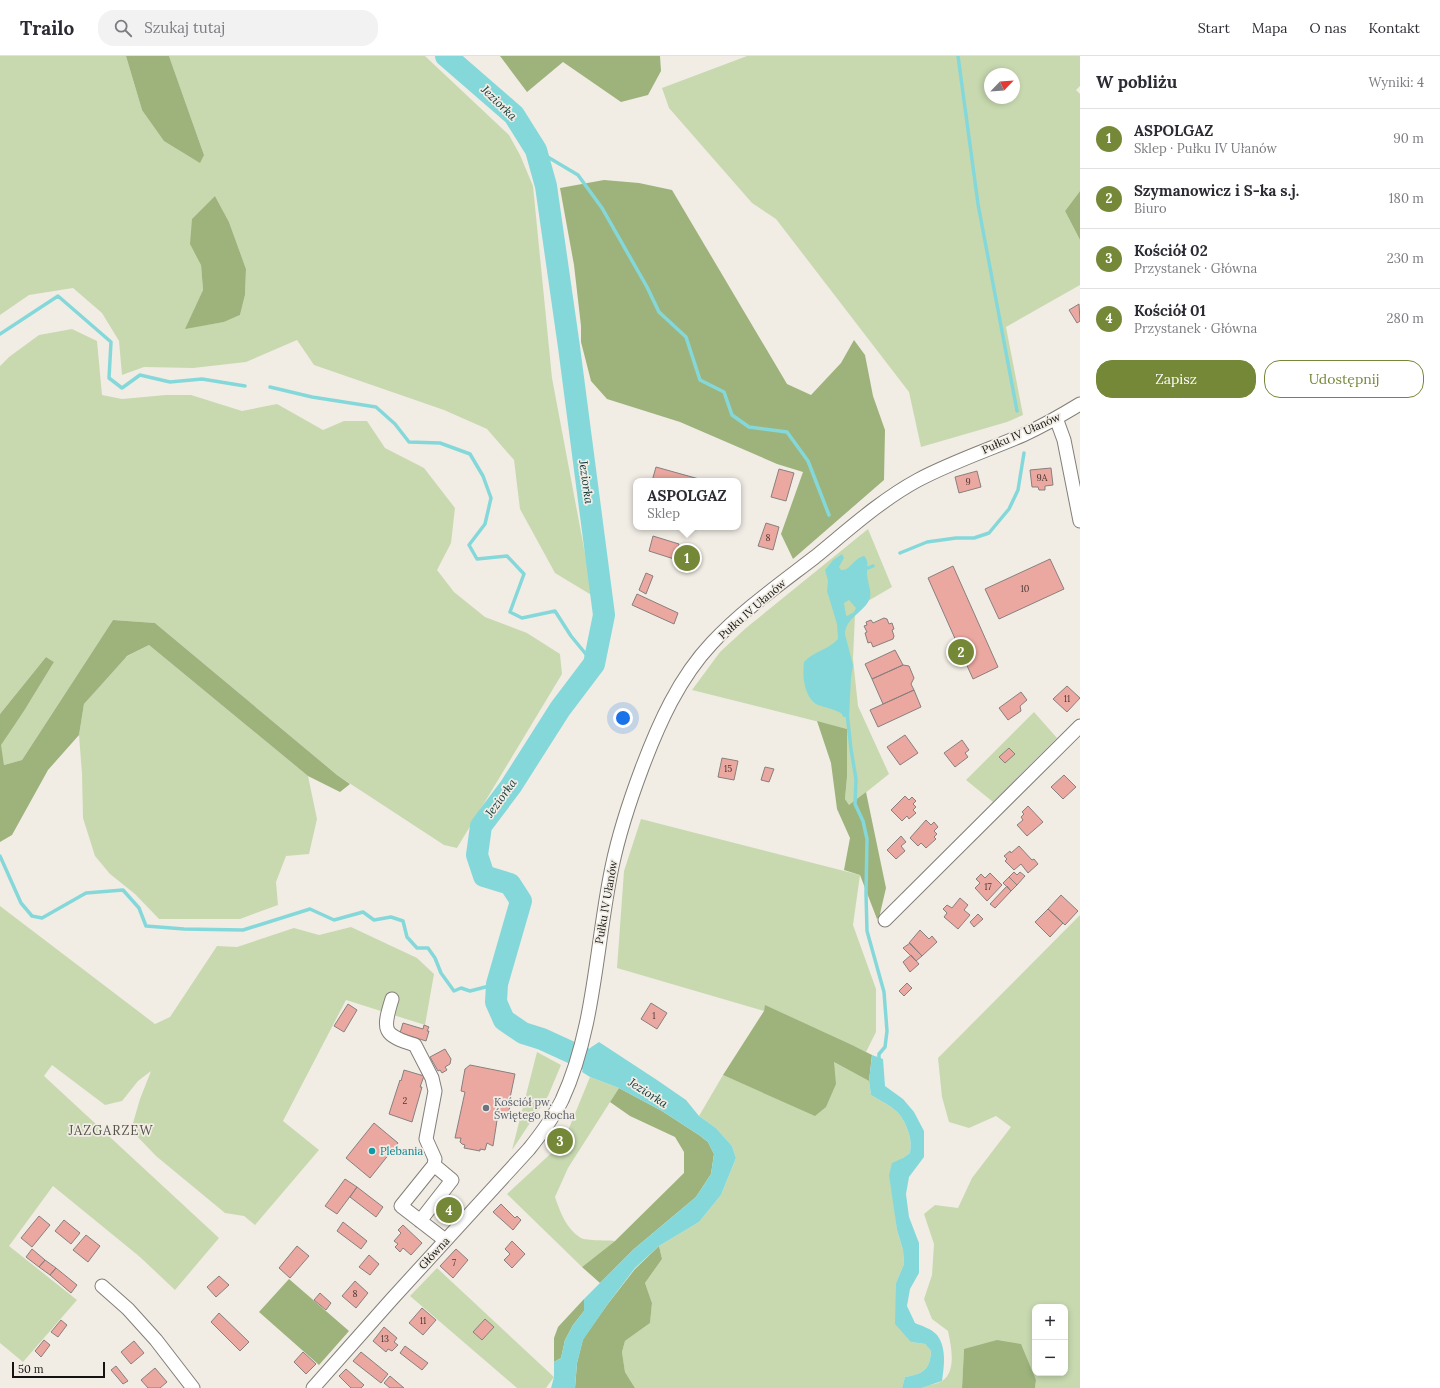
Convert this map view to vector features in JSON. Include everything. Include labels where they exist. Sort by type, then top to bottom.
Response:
[{"type":"street","name":"Pułku IV Ułanów","points":[[572,1073],[586,1027],[606,897],[624,818],[660,723],[678,689],[699,658],[738,617],[896,493],[940,468],[1024,434],[1080,404]]},
{"type":"street","points":[[1056,418],[1064,440],[1080,520]]},
{"type":"street","points":[[885,920],[1080,726]]},
{"type":"street","points":[[392,999],[386,1020],[388,1031],[397,1039],[415,1045],[432,1078],[435,1091],[426,1139],[435,1159],[434,1165],[401,1206],[445,1240]]},
{"type":"street","name":"Główna","points":[[313,1388],[445,1240],[504,1178],[529,1149],[546,1127],[562,1100],[572,1073]]},
{"type":"street","points":[[420,1221],[452,1180],[434,1165]]},
{"type":"street","points":[[102,1286],[128,1309],[156,1340],[193,1388]]},
{"type":"green space","points":[[0,56],[126,56],[142,110],[204,155],[169,56],[425,56],[509,135],[520,155],[533,186],[552,378],[593,596],[555,573],[520,509],[514,460],[487,429],[444,410],[314,365],[297,340],[246,362],[193,368],[144,367],[122,375],[119,341],[102,313],[73,288],[29,295],[0,315]],"holes":[[[215,196],[229,222],[246,269],[245,295],[240,315],[224,322],[186,328],[203,290],[201,265]]]},
{"type":"green space","points":[[126,56],[169,56],[204,155],[200,163],[164,141],[142,110]]},
{"type":"green space","points":[[500,56],[660,56],[661,71],[648,95],[621,102],[563,62],[527,92]]},
{"type":"green space","points":[[747,56],[1080,56],[1080,86],[1076,90],[1080,94],[1080,191],[1065,211],[1080,240],[1080,285],[1006,327],[1023,415],[1007,422],[921,447],[909,392],[776,219],[752,203],[669,108],[662,88]]},
{"type":"green space","points":[[604,180],[639,183],[672,190],[787,384],[811,395],[841,363],[854,340],[865,355],[873,396],[885,430],[884,480],[793,559],[781,534],[803,472],[777,464],[680,422],[607,399],[591,381],[581,342],[581,326],[574,265],[560,188]]},
{"type":"green space","points":[[1080,191],[1080,240],[1065,211]]},
{"type":"green space","points":[[215,196],[229,222],[246,269],[245,295],[240,315],[224,322],[185,329],[203,290],[201,265],[190,244],[192,219]]},
{"type":"green space","points":[[72,329],[97,341],[102,395],[122,399],[166,395],[191,395],[242,411],[277,404],[323,430],[344,421],[367,421],[385,448],[424,468],[455,508],[451,543],[437,570],[454,592],[485,617],[527,633],[560,654],[562,674],[457,848],[444,845],[337,775],[155,623],[113,620],[22,760],[4,765],[0,745],[24,711],[54,662],[46,657],[0,714],[0,366],[9,357],[39,335]]},
{"type":"green space","points":[[868,529],[892,587],[868,601],[855,615],[853,659],[858,706],[889,774],[849,806],[845,799],[847,777],[847,729],[692,690],[720,652],[746,628]]},
{"type":"green space","points":[[113,620],[155,623],[337,775],[350,784],[340,792],[308,776],[149,645],[127,656],[84,704],[79,735],[48,770],[12,835],[0,842],[0,714],[46,657],[54,662],[1,745],[4,765],[22,760]]},
{"type":"green space","points":[[149,645],[308,776],[317,819],[309,854],[286,856],[276,882],[278,905],[240,919],[159,919],[135,894],[110,874],[95,856],[83,818],[79,735],[84,704],[124,658]]},
{"type":"green space","points":[[1034,712],[1057,738],[993,802],[966,780]]},
{"type":"green space","points":[[817,721],[847,729],[847,777],[845,799],[849,805],[866,792],[886,888],[879,918],[877,919],[860,875],[844,870],[850,838],[837,809],[831,763]]},
{"type":"green space","points":[[641,819],[860,875],[853,925],[876,989],[876,1032],[866,1052],[766,1006],[764,1011],[617,968],[624,871]]},
{"type":"green space","points":[[0,906],[155,1024],[170,1017],[217,946],[237,947],[294,928],[319,935],[351,927],[417,958],[434,974],[425,1025],[346,1000],[283,1121],[319,1150],[255,1225],[244,1216],[225,1213],[156,1156],[131,1130],[140,1099],[151,1071],[138,1081],[122,1101],[105,1105],[52,1065],[44,1076],[219,1238],[175,1290],[140,1257],[53,1186],[9,1246],[77,1300],[23,1362],[0,1343]]},
{"type":"green space","points":[[1080,915],[1080,1388],[1035,1388],[1036,1380],[964,1349],[962,1388],[921,1388],[940,1382],[947,1377],[950,1371],[952,1358],[948,1331],[932,1319],[924,1299],[932,1275],[934,1244],[924,1214],[935,1205],[958,1208],[972,1178],[1011,1127],[996,1116],[969,1128],[949,1122],[942,1097],[938,1058]]},
{"type":"green space","points":[[765,1005],[872,1055],[869,1081],[834,1062],[836,1084],[826,1107],[815,1116],[723,1075],[764,1011]]},
{"type":"green space","points":[[537,1052],[561,1065],[548,1096],[512,1150]]},
{"type":"green space","points":[[834,1062],[869,1081],[871,1095],[889,1105],[898,1113],[902,1118],[909,1134],[910,1153],[903,1158],[894,1204],[897,1230],[903,1250],[904,1264],[896,1283],[911,1342],[925,1344],[931,1351],[927,1367],[917,1374],[905,1377],[902,1388],[635,1388],[625,1372],[622,1352],[625,1341],[650,1323],[652,1303],[645,1283],[662,1259],[659,1246],[699,1222],[721,1195],[736,1158],[732,1146],[716,1128],[699,1116],[723,1075],[815,1115]]},
{"type":"green space","points":[[590,1077],[619,1088],[568,1168],[555,1197],[565,1220],[576,1235],[584,1239],[615,1241],[582,1267],[507,1194],[559,1146],[565,1138]]},
{"type":"green space","points":[[619,1088],[662,1111],[699,1135],[708,1142],[714,1154],[711,1174],[696,1197],[634,1249],[600,1283],[582,1267],[615,1241],[684,1173],[684,1152],[675,1137],[630,1116],[610,1102]]},
{"type":"green space","points":[[659,1246],[662,1259],[645,1283],[652,1303],[650,1323],[625,1341],[622,1352],[625,1372],[635,1388],[575,1388],[577,1363],[583,1339],[635,1269]]},
{"type":"green space","points":[[437,1268],[554,1377],[546,1388],[517,1388],[410,1296]]},
{"type":"green space","points":[[289,1279],[349,1331],[319,1365],[259,1312]]},
{"type":"green space","points":[[584,1299],[584,1311],[573,1325],[565,1340],[561,1358],[554,1362],[554,1338],[558,1327]]},
{"type":"green space","points":[[997,1340],[1021,1344],[1032,1370],[1032,1376],[1034,1376],[1036,1380],[1035,1388],[962,1388],[964,1349]]},
{"type":"water","points":[[842,554],[844,558],[839,567],[841,570],[847,569],[857,559],[864,556],[867,562],[870,598],[864,607],[848,624],[845,634],[853,665],[849,717],[843,717],[839,712],[813,702],[807,692],[803,673],[804,662],[808,658],[830,646],[838,639],[837,624],[827,591],[828,581],[825,570],[833,560]],"holes":[[[849,600],[856,608],[854,612],[847,616],[844,603]]]},
{"type":"water","points":[[599,1042],[686,1100],[699,1116],[716,1128],[732,1146],[736,1158],[721,1195],[699,1222],[659,1246],[635,1268],[607,1305],[583,1340],[577,1363],[575,1388],[551,1388],[554,1377],[554,1362],[561,1358],[565,1340],[573,1325],[584,1311],[584,1299],[634,1249],[696,1197],[711,1174],[714,1154],[708,1142],[662,1111],[619,1088],[590,1077],[582,1072],[590,1048]]},
{"type":"water","points":[[872,1055],[883,1059],[885,1086],[903,1099],[914,1112],[924,1131],[924,1157],[909,1177],[906,1194],[909,1217],[919,1243],[919,1273],[910,1289],[907,1306],[915,1323],[930,1329],[937,1335],[944,1352],[944,1364],[942,1381],[921,1388],[902,1388],[905,1377],[917,1374],[927,1367],[931,1351],[925,1344],[911,1342],[895,1324],[896,1283],[904,1264],[903,1250],[897,1230],[889,1175],[892,1163],[910,1153],[911,1145],[905,1124],[898,1113],[889,1105],[871,1095],[869,1081]]},
{"type":"building","points":[[1079,304],[1080,321],[1077,323],[1069,310]]},
{"type":"building","points":[[656,467],[695,478],[653,478]]},
{"type":"building","points":[[1051,468],[1053,485],[1045,486],[1045,490],[1039,490],[1038,487],[1032,487],[1030,470]]},
{"type":"building","points":[[779,469],[794,473],[786,501],[771,497]]},
{"type":"building","points":[[977,471],[981,487],[959,493],[955,477]]},
{"type":"building","points":[[766,523],[779,527],[773,550],[758,546]]},
{"type":"building","points":[[653,536],[679,544],[674,559],[649,551]]},
{"type":"building","points":[[678,547],[698,553],[694,565],[674,559]]},
{"type":"building","points":[[1050,559],[1064,589],[999,619],[985,589]]},
{"type":"building","points":[[953,566],[998,667],[973,679],[928,578]]},
{"type":"building","points":[[646,573],[653,576],[646,594],[639,590]]},
{"type":"building","points":[[637,594],[678,613],[674,624],[632,605]]},
{"type":"building","points":[[884,618],[887,619],[889,624],[892,623],[894,629],[892,630],[894,636],[893,639],[873,647],[871,642],[868,643],[865,633],[867,632],[864,626],[867,625],[866,622],[871,620],[873,623]]},
{"type":"building","points":[[895,650],[903,665],[872,679],[865,664]]},
{"type":"building","points":[[903,665],[909,666],[914,678],[911,684],[914,690],[883,704],[872,679]]},
{"type":"building","points":[[1067,686],[1080,698],[1067,712],[1053,699]]},
{"type":"building","points":[[914,690],[921,707],[878,727],[870,710]]},
{"type":"building","points":[[1021,692],[1027,700],[1020,706],[1021,711],[1008,720],[999,708]]},
{"type":"building","points":[[905,735],[918,753],[900,765],[887,747]]},
{"type":"building","points":[[962,740],[969,750],[965,753],[968,757],[955,767],[944,753]]},
{"type":"building","points":[[1009,748],[1015,754],[1005,763],[999,757]]},
{"type":"building","points":[[722,758],[738,761],[734,780],[718,777]]},
{"type":"building","points":[[765,767],[774,769],[769,782],[761,780]]},
{"type":"building","points":[[1064,775],[1076,787],[1063,799],[1051,787]]},
{"type":"building","points":[[905,796],[909,800],[912,797],[916,801],[913,804],[916,807],[913,810],[916,813],[909,819],[907,816],[902,821],[891,810]]},
{"type":"building","points":[[1028,806],[1043,822],[1027,836],[1017,825],[1023,820],[1021,817],[1024,814],[1022,812]]},
{"type":"building","points":[[926,820],[931,825],[934,822],[938,827],[934,831],[937,834],[934,837],[936,839],[926,848],[921,843],[918,846],[910,838]]},
{"type":"building","points":[[901,836],[906,842],[901,846],[905,851],[896,859],[887,850]]},
{"type":"building","points":[[1019,846],[1032,860],[1034,859],[1038,864],[1028,873],[1021,864],[1014,870],[1005,861],[1007,859],[1004,856],[1010,851],[1011,853]]},
{"type":"building","points":[[1014,872],[1017,875],[1020,872],[1025,876],[1017,885],[1009,877]]},
{"type":"building","points":[[990,873],[1002,885],[987,901],[975,888],[980,883],[976,879],[981,874],[985,878]]},
{"type":"building","points":[[1009,877],[1017,885],[1011,891],[1003,883]]},
{"type":"building","points":[[1007,886],[1011,891],[995,908],[990,904]]},
{"type":"building","points":[[1061,895],[1078,911],[1065,925],[1048,909]]},
{"type":"building","points":[[960,898],[968,905],[964,910],[970,915],[958,929],[944,917],[947,913],[943,909],[947,905],[952,908]]},
{"type":"building","points":[[1048,909],[1063,923],[1050,937],[1035,922]]},
{"type":"building","points":[[978,914],[983,919],[974,927],[970,922]]},
{"type":"building","points":[[920,930],[929,939],[932,936],[937,942],[922,956],[909,943]]},
{"type":"building","points":[[910,943],[922,956],[916,961],[903,948]]},
{"type":"building","points":[[911,955],[919,964],[910,972],[903,962]]},
{"type":"building","points":[[907,983],[912,988],[904,996],[899,991]]},
{"type":"building","points":[[651,1003],[667,1013],[657,1029],[641,1019]]},
{"type":"building","points":[[348,1004],[357,1010],[344,1032],[334,1026]]},
{"type":"building","points":[[403,1023],[423,1029],[424,1025],[429,1027],[426,1041],[400,1033]]},
{"type":"building","points":[[445,1049],[451,1059],[450,1064],[445,1067],[447,1070],[442,1073],[440,1070],[438,1071],[430,1057]]},
{"type":"building","name":"Kościół pw. Świętego Rocha","points":[[470,1065],[515,1074],[510,1098],[510,1107],[507,1116],[498,1114],[493,1146],[487,1143],[485,1150],[480,1149],[480,1151],[464,1148],[465,1145],[460,1142],[461,1138],[455,1138],[465,1092],[461,1091],[465,1069]]},
{"type":"building","points":[[404,1070],[424,1076],[412,1122],[389,1114]]},
{"type":"building","name":"Plebania","points":[[374,1123],[398,1143],[370,1178],[346,1158]]},
{"type":"building","points":[[345,1179],[357,1187],[337,1214],[325,1206]]},
{"type":"building","points":[[357,1187],[383,1207],[376,1217],[350,1197]]},
{"type":"building","points":[[501,1204],[515,1218],[517,1216],[521,1220],[513,1230],[493,1212]]},
{"type":"building","points":[[39,1216],[50,1225],[32,1247],[21,1238]]},
{"type":"building","points":[[64,1220],[80,1233],[71,1244],[55,1231]]},
{"type":"building","points":[[343,1222],[367,1241],[361,1249],[337,1231]]},
{"type":"building","points":[[403,1225],[422,1243],[411,1255],[403,1248],[400,1252],[395,1247],[398,1244],[394,1241],[401,1233],[398,1230]]},
{"type":"building","points":[[86,1235],[100,1246],[88,1262],[73,1250]]},
{"type":"building","points":[[512,1241],[525,1254],[512,1268],[504,1260],[510,1254],[505,1249]]},
{"type":"building","points":[[297,1246],[309,1256],[290,1278],[279,1268]]},
{"type":"building","points":[[32,1249],[45,1260],[39,1267],[26,1257]]},
{"type":"building","points":[[456,1249],[468,1260],[453,1278],[440,1266]]},
{"type":"building","points":[[369,1255],[379,1264],[370,1275],[359,1267]]},
{"type":"building","points":[[45,1260],[56,1268],[50,1275],[39,1267]]},
{"type":"building","points":[[56,1268],[77,1285],[71,1293],[50,1275]]},
{"type":"building","points":[[219,1276],[229,1285],[216,1297],[207,1287]]},
{"type":"building","points":[[355,1281],[368,1293],[356,1308],[342,1296]]},
{"type":"building","points":[[320,1293],[331,1303],[326,1310],[314,1300]]},
{"type":"building","points":[[422,1308],[436,1320],[423,1335],[409,1323]]},
{"type":"building","points":[[219,1313],[249,1342],[240,1351],[211,1322]]},
{"type":"building","points":[[485,1319],[494,1327],[482,1340],[473,1332]]},
{"type":"building","points":[[61,1320],[67,1325],[58,1337],[51,1332]]},
{"type":"building","points":[[384,1327],[397,1338],[394,1342],[398,1345],[392,1351],[388,1349],[386,1352],[373,1341]]},
{"type":"building","points":[[44,1340],[50,1345],[41,1357],[35,1351]]},
{"type":"building","points":[[134,1341],[144,1353],[131,1364],[121,1352]]},
{"type":"building","points":[[405,1346],[428,1363],[422,1370],[400,1353]]},
{"type":"building","points":[[303,1352],[316,1364],[306,1374],[294,1362]]},
{"type":"building","points":[[361,1352],[388,1374],[381,1383],[353,1361]]},
{"type":"building","points":[[116,1366],[128,1381],[123,1384],[111,1370]]},
{"type":"building","points":[[155,1368],[167,1382],[160,1388],[148,1388],[141,1380]]},
{"type":"building","points":[[346,1369],[364,1385],[361,1388],[351,1388],[339,1376]]},
{"type":"building","points":[[390,1376],[404,1388],[390,1388],[384,1383]]},
{"type":"waterway","name":"Jeziorka","points":[[446,56],[514,115],[536,150],[546,186],[569,347],[604,615],[594,664],[560,709],[511,786],[481,826],[477,855],[484,876],[510,884],[521,901],[497,984],[496,1002],[504,1020],[523,1033],[542,1039],[614,1072]]},
{"type":"waterway","points":[[958,56],[978,204],[1017,411]]},
{"type":"waterway","points":[[536,150],[578,175],[602,208],[647,287],[659,312],[686,337],[700,380],[724,392],[732,415],[749,427],[787,432],[808,461],[829,515]]},
{"type":"waterway","points":[[0,334],[58,296],[111,342],[109,378],[122,388],[140,375],[170,382],[202,379],[245,386]]},
{"type":"waterway","points":[[270,387],[312,397],[376,407],[395,424],[409,442],[440,443],[470,454],[483,476],[491,498],[485,524],[469,545],[477,559],[507,556],[524,574],[510,612],[522,618],[555,611],[571,636],[594,664]]},
{"type":"waterway","points":[[900,553],[927,542],[956,538],[974,538],[989,533],[1009,509],[1018,490],[1024,453]]},
{"type":"waterway","points":[[863,570],[873,566]]},
{"type":"waterway","points":[[847,713],[856,779],[855,804],[863,821],[867,839],[867,931],[884,992],[887,1031],[885,1047],[879,1054],[879,1061]]},
{"type":"waterway","points":[[0,856],[21,903],[32,916],[42,918],[86,893],[123,890],[139,908],[146,926],[184,929],[243,930],[310,909],[334,920],[363,912],[374,920],[391,917],[403,921],[407,937],[417,948],[428,948],[435,958],[441,973],[454,991],[461,988],[470,991],[497,984]]},
{"type":"place","name":"ASPOLGAZ","points":[[687,558]]},
{"type":"place","name":"Szymanowicz i S-ka s.j.","points":[[961,652]]},
{"type":"place","name":"Kościół pw. Świętego Rocha","points":[[486,1108]]},
{"type":"place","name":"Kościół 02","points":[[560,1141]]},
{"type":"place","name":"Plebania","points":[[372,1151]]},
{"type":"place","name":"Kościół 01","points":[[449,1210]]},
{"type":"district","name":"JAZGARZEW","points":[[111,1130]]}]
